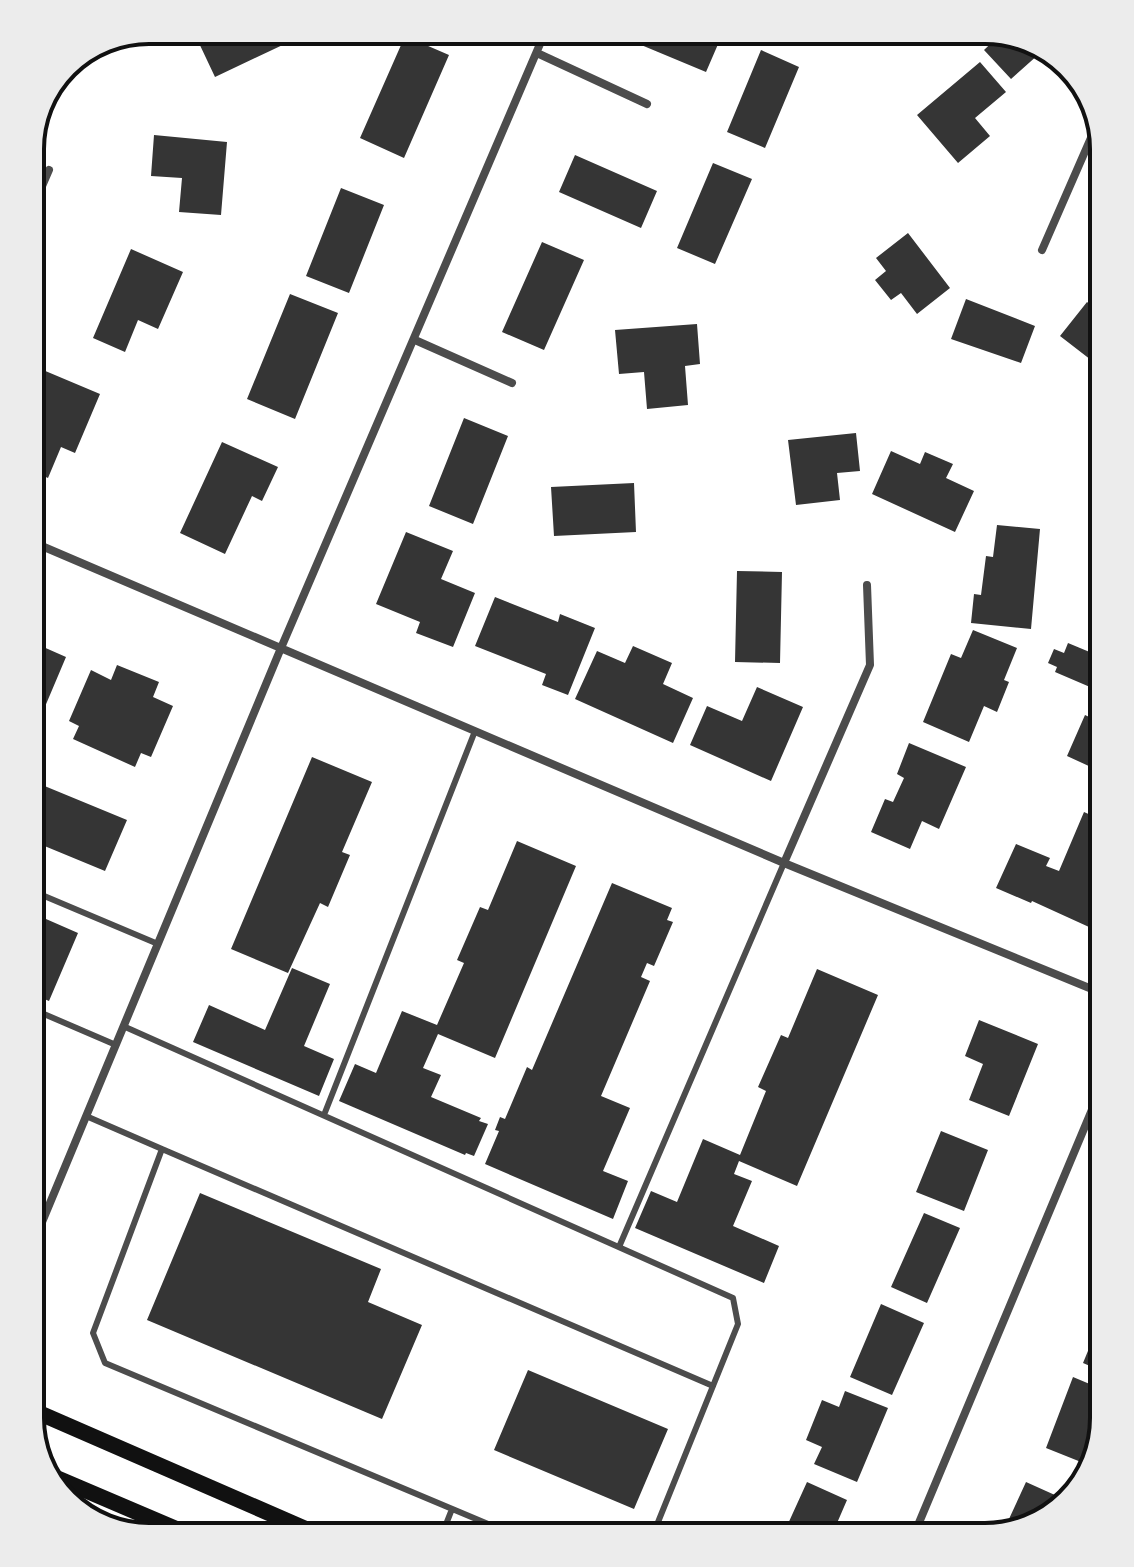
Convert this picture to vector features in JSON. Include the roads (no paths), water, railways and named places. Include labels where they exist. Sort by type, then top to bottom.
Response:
[{"type":"main road","points":[[44,1415],[292,1523]]},
{"type":"main road","points":[[66,1482],[162,1523]]},
{"type":"street","points":[[44,1217],[281,648],[541,44]]},
{"type":"street","points":[[537,53],[647,104]]},
{"type":"street","points":[[1042,250],[1089,141]]},
{"type":"street","points":[[44,182],[49,170]]},
{"type":"street","points":[[415,340],[512,383]]},
{"type":"street","points":[[44,547],[784,863],[1090,988]]},
{"type":"street","points":[[784,863],[870,665],[867,585]]},
{"type":"street","points":[[919,1523],[1090,1114]]},
{"type":"lane","points":[[324,1115],[475,731]]},
{"type":"lane","points":[[619,1247],[784,863]]},
{"type":"lane","points":[[44,896],[158,944]]},
{"type":"lane","points":[[44,1014],[116,1045]]},
{"type":"lane","points":[[123,1026],[733,1298],[738,1324],[658,1523]]},
{"type":"lane","points":[[86,1116],[713,1386]]},
{"type":"lane","points":[[162,1149],[93,1333],[105,1363],[486,1523]]},
{"type":"lane","points":[[446,1523],[452,1509]]}]
